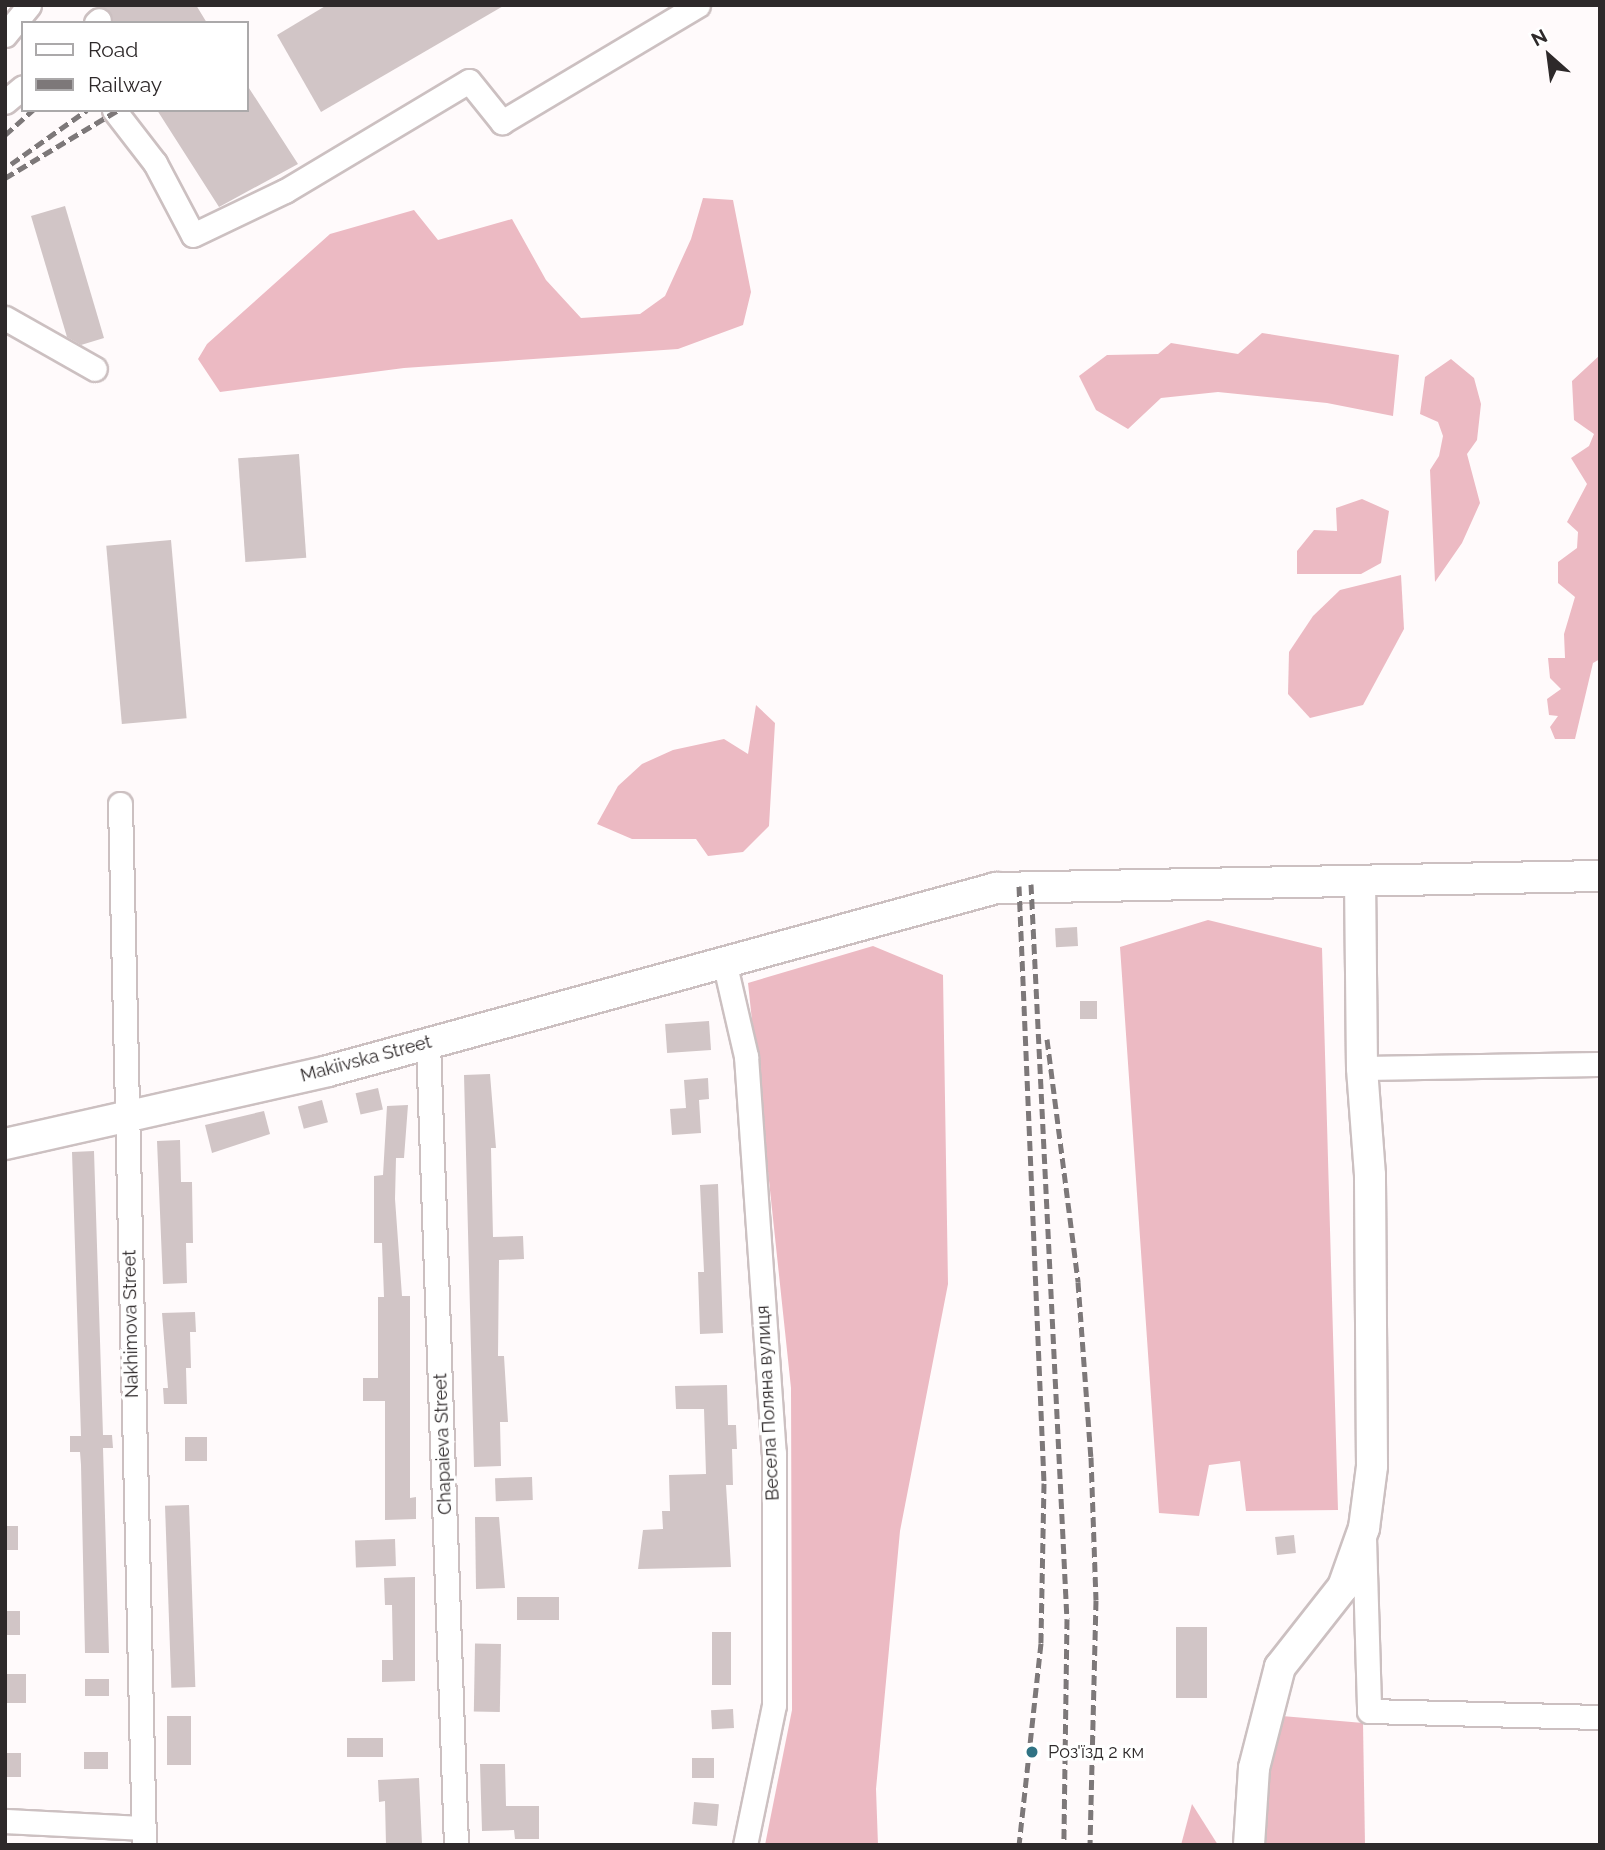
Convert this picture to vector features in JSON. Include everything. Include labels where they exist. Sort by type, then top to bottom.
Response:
[{"type":"main road","name":"Makiivska Street","points":[[5,1144],[126,1119],[428,1042],[996,888],[1360,884],[1600,876]]},
{"type":"main road","points":[[1249,1845],[1254,1768],[1280,1667],[1343,1587],[1364,1528],[1372,1466],[1370,1175],[1362,1068],[1360,884]]},
{"type":"street","points":[[5,34],[29,5]]},
{"type":"street","points":[[116,112],[155,163],[193,235],[285,191],[469,81],[502,121],[698,5]]},
{"type":"street","points":[[5,102],[21,89]]},
{"type":"street","points":[[5,318],[95,369]]},
{"type":"street","name":"Nakhimova Street","points":[[120,804],[144,1836]]},
{"type":"street","name":"Весела Поляна вулиця","points":[[724,961],[746,1056],[774,1453],[774,1704],[745,1845]]},
{"type":"street","name":"Chapaieva Street","points":[[428,1042],[456,1845]]},
{"type":"street","points":[[1362,1068],[1600,1064]]},
{"type":"street","points":[[1364,1528],[1369,1712],[1600,1717]]},
{"type":"street","points":[[5,1821],[144,1836]]},
{"type":"shaded area","points":[[703,198],[733,200],[751,292],[743,325],[678,349],[404,368],[220,392],[198,359],[207,344],[330,234],[414,210],[438,240],[512,219],[546,280],[581,318],[640,314],[665,296],[691,239]]},
{"type":"shaded area","points":[[1262,333],[1399,355],[1393,416],[1327,403],[1218,392],[1161,398],[1128,429],[1096,410],[1079,376],[1107,355],[1158,354],[1171,343],[1238,354]]},
{"type":"shaded area","points":[[1600,355],[1600,659],[1593,663],[1575,739],[1555,739],[1550,727],[1558,716],[1549,715],[1547,699],[1561,689],[1550,678],[1548,658],[1565,658],[1564,634],[1575,597],[1558,583],[1558,562],[1577,548],[1578,532],[1567,522],[1587,484],[1571,458],[1589,446],[1594,434],[1574,420],[1572,381]]},
{"type":"shaded area","points":[[1451,359],[1474,378],[1481,404],[1477,440],[1467,454],[1480,503],[1462,543],[1435,582],[1430,470],[1439,456],[1443,436],[1438,422],[1420,414],[1425,377]]},
{"type":"shaded area","points":[[1362,499],[1389,511],[1381,563],[1361,574],[1297,574],[1297,551],[1314,530],[1337,531],[1336,508]]},
{"type":"shaded area","points":[[1401,575],[1404,629],[1363,705],[1310,718],[1288,694],[1289,652],[1313,616],[1340,590]]},
{"type":"shaded area","points":[[756,705],[775,723],[769,826],[743,852],[708,856],[696,839],[632,839],[597,824],[618,786],[642,764],[673,750],[724,739],[748,754]]},
{"type":"shaded area","points":[[1208,920],[1322,948],[1338,1510],[1246,1511],[1240,1461],[1209,1465],[1199,1516],[1159,1513],[1120,947]]},
{"type":"shaded area","points":[[873,946],[943,975],[948,1284],[900,1531],[876,1789],[878,1845],[765,1845],[792,1710],[791,1388],[748,983]]},
{"type":"shaded area","points":[[1282,1716],[1363,1723],[1365,1845],[1252,1845],[1254,1768]]},
{"type":"shaded area","points":[[1192,1804],[1218,1845],[1181,1845]]},
{"type":"building","points":[[89,5],[196,5],[206,21],[112,21],[108,10]]},
{"type":"building","points":[[327,5],[505,5],[321,112],[277,35]]},
{"type":"building","points":[[248,87],[298,164],[219,207],[158,112],[248,112]]},
{"type":"building","points":[[65,206],[104,338],[81,345],[67,337],[31,216]]},
{"type":"building","points":[[299,454],[306,558],[245,562],[238,458]]},
{"type":"building","points":[[171,540],[187,718],[122,724],[106,546]]},
{"type":"building","points":[[1077,927],[1078,946],[1056,947],[1055,928]]},
{"type":"building","points":[[1080,1001],[1097,1001],[1097,1019],[1080,1019]]},
{"type":"building","points":[[709,1021],[711,1050],[667,1053],[665,1024]]},
{"type":"building","points":[[490,1074],[496,1148],[491,1148],[493,1237],[523,1236],[524,1259],[499,1260],[498,1356],[504,1356],[508,1422],[500,1422],[501,1466],[474,1467],[464,1075]]},
{"type":"building","points":[[708,1078],[709,1099],[699,1100],[701,1133],[672,1135],[670,1109],[686,1108],[684,1080]]},
{"type":"building","points":[[378,1088],[383,1109],[361,1115],[356,1093]]},
{"type":"building","points":[[322,1100],[328,1122],[304,1129],[298,1106]]},
{"type":"building","points":[[408,1105],[404,1158],[396,1158],[395,1199],[402,1296],[410,1296],[410,1498],[416,1497],[416,1519],[385,1520],[385,1401],[363,1401],[363,1378],[378,1378],[378,1297],[384,1297],[382,1243],[374,1243],[374,1176],[383,1175],[387,1106]]},
{"type":"building","points":[[264,1111],[270,1134],[212,1153],[205,1125]]},
{"type":"building","points":[[180,1140],[181,1182],[192,1182],[193,1243],[186,1243],[187,1283],[163,1284],[157,1141]]},
{"type":"building","points":[[94,1151],[103,1435],[112,1435],[113,1448],[103,1448],[109,1653],[85,1653],[81,1465],[80,1452],[70,1452],[70,1436],[81,1436],[72,1152]]},
{"type":"building","points":[[718,1184],[723,1333],[700,1334],[698,1272],[704,1272],[700,1185]]},
{"type":"building","points":[[195,1312],[196,1332],[190,1332],[191,1368],[186,1368],[187,1404],[164,1404],[163,1388],[168,1388],[162,1313]]},
{"type":"building","points":[[727,1385],[728,1425],[736,1425],[737,1449],[732,1449],[733,1485],[726,1485],[731,1567],[638,1569],[643,1530],[663,1529],[662,1511],[670,1511],[669,1475],[706,1474],[704,1409],[676,1409],[675,1386]]},
{"type":"building","points":[[185,1437],[207,1437],[207,1461],[185,1461]]},
{"type":"building","points":[[532,1477],[533,1500],[496,1501],[495,1478]]},
{"type":"building","points":[[189,1505],[195,1687],[171,1688],[165,1506]]},
{"type":"building","points":[[475,1517],[499,1517],[505,1588],[476,1589]]},
{"type":"building","points":[[5,1526],[18,1526],[18,1550],[5,1550]]},
{"type":"building","points":[[1294,1535],[1296,1553],[1277,1555],[1275,1537]]},
{"type":"building","points":[[395,1539],[396,1566],[356,1567],[355,1540]]},
{"type":"building","points":[[415,1577],[415,1681],[382,1682],[382,1660],[393,1660],[392,1605],[385,1605],[384,1578]]},
{"type":"building","points":[[517,1597],[559,1597],[559,1620],[517,1620]]},
{"type":"building","points":[[5,1611],[20,1611],[20,1635],[5,1635]]},
{"type":"building","points":[[1176,1627],[1207,1627],[1207,1698],[1176,1698]]},
{"type":"building","points":[[712,1632],[731,1632],[731,1685],[712,1685]]},
{"type":"building","points":[[475,1644],[501,1644],[500,1712],[474,1712]]},
{"type":"building","points":[[5,1674],[26,1674],[26,1703],[5,1703]]},
{"type":"building","points":[[85,1679],[109,1679],[109,1696],[85,1696]]},
{"type":"building","points":[[733,1709],[734,1728],[712,1729],[711,1710]]},
{"type":"building","points":[[167,1716],[191,1716],[191,1765],[167,1765]]},
{"type":"building","points":[[347,1738],[383,1738],[383,1757],[347,1757]]},
{"type":"building","points":[[84,1752],[108,1752],[108,1769],[84,1769]]},
{"type":"building","points":[[5,1753],[21,1753],[21,1777],[5,1777]]},
{"type":"building","points":[[692,1758],[714,1758],[714,1778],[692,1778]]},
{"type":"building","points":[[480,1764],[505,1764],[506,1806],[539,1806],[539,1839],[515,1839],[514,1830],[482,1831]]},
{"type":"building","points":[[419,1778],[422,1844],[386,1845],[385,1801],[379,1802],[378,1780]]},
{"type":"building","points":[[694,1802],[719,1804],[717,1826],[692,1824]]},
{"type":"railway","points":[[5,135],[31,112]]},
{"type":"railway","points":[[11,164],[84,112]]},
{"type":"railway","points":[[5,178],[115,112]]},
{"type":"railway","points":[[1031,884],[1067,1619],[1064,1845]]},
{"type":"railway","points":[[1019,886],[1044,1483],[1041,1643],[1019,1845]]},
{"type":"railway","points":[[1047,1039],[1078,1282],[1091,1457],[1096,1600],[1090,1845]]},
{"type":"place","name":"Роз'їзд 2 км","points":[[1032,1752]]}]
